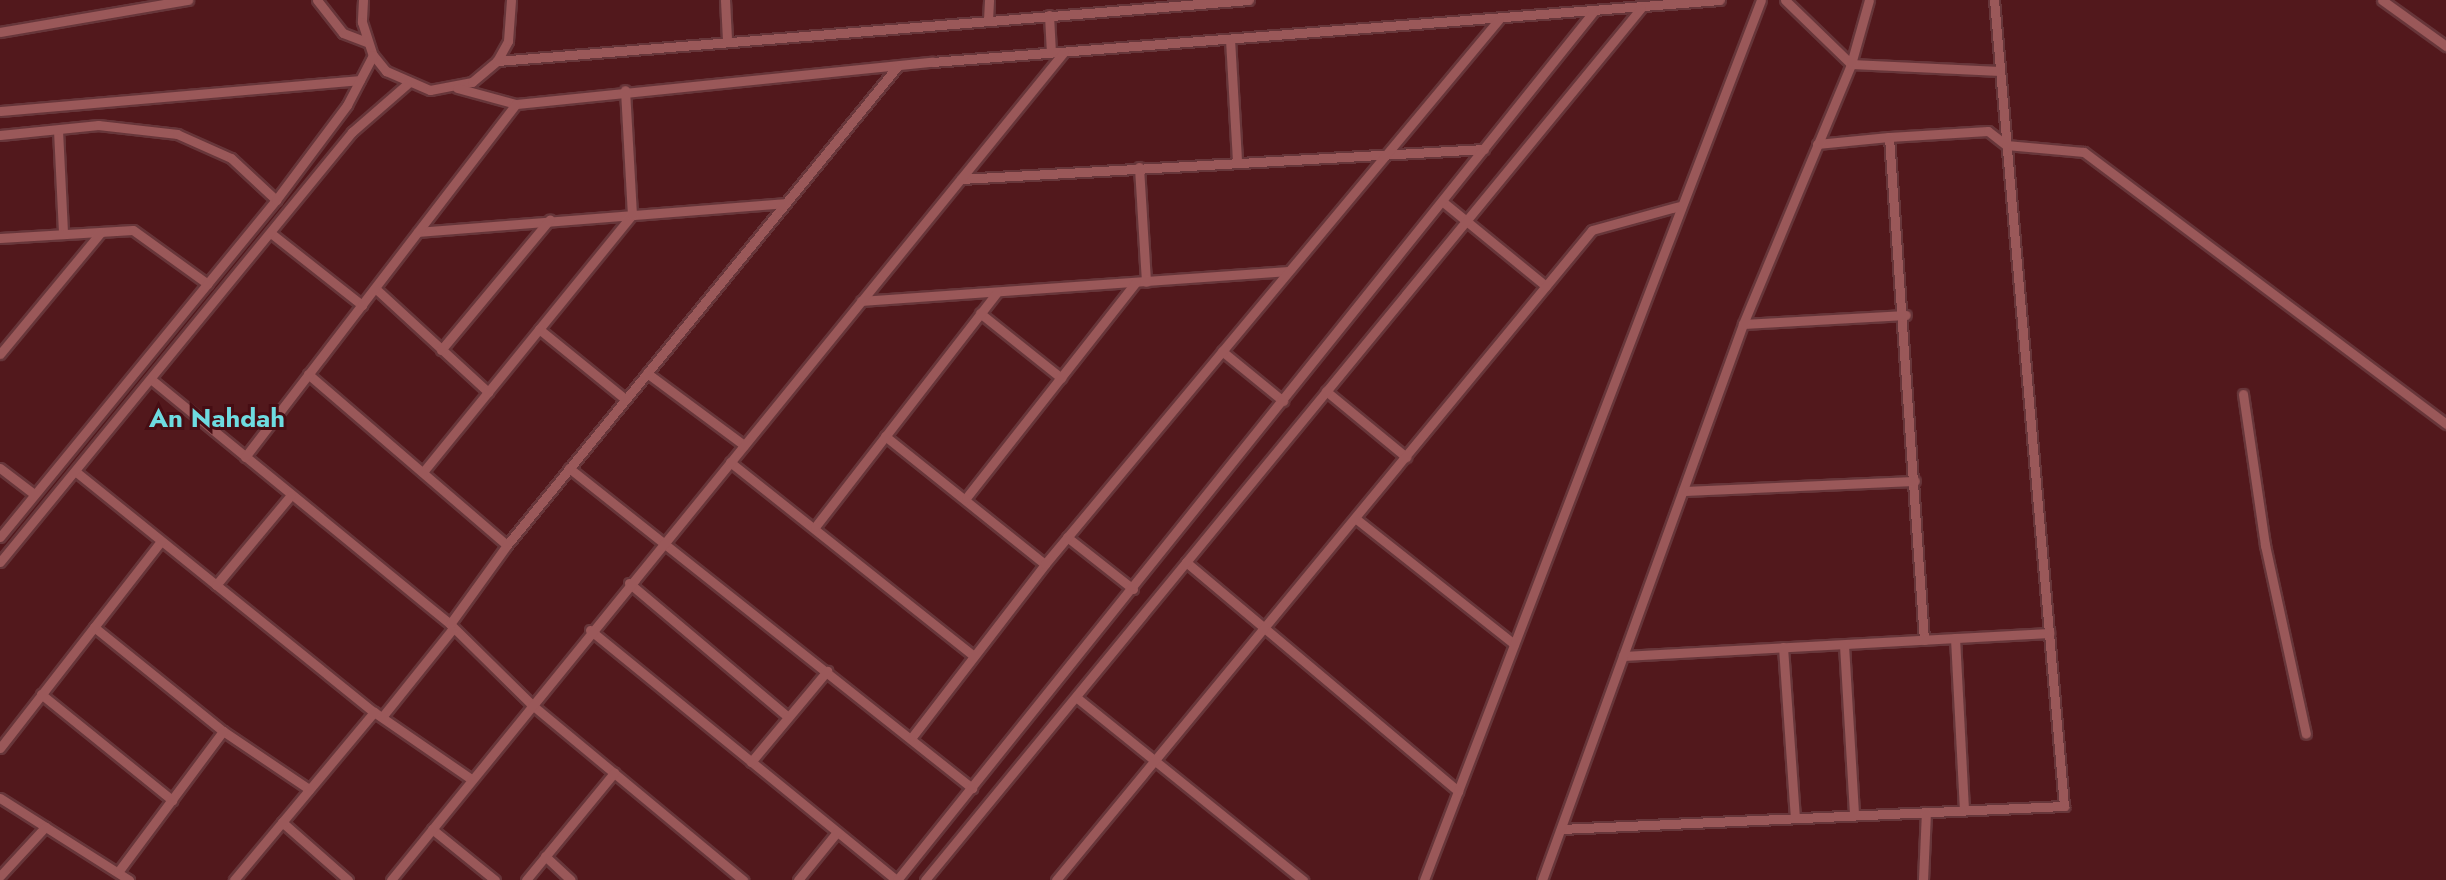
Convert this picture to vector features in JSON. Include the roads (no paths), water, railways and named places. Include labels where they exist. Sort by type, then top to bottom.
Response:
[{"type":"street","points":[[0,32],[188,0]]},
{"type":"street","points":[[317,0],[343,33],[367,42]]},
{"type":"street","points":[[363,0],[367,42],[373,55],[407,84],[457,88],[516,104],[625,90],[1051,53],[1720,0]]},
{"type":"street","points":[[457,88],[497,61],[508,41],[511,0]]},
{"type":"street","points":[[725,0],[727,40]]},
{"type":"street","points":[[988,20],[989,0]]},
{"type":"street","points":[[1101,0],[1101,11]]},
{"type":"street","points":[[497,61],[1249,0]]},
{"type":"street","points":[[1424,880],[1761,0]]},
{"type":"street","points":[[1785,0],[1851,64],[2000,71]]},
{"type":"street","points":[[1542,880],[1743,324],[1851,64],[1869,0]]},
{"type":"street","points":[[1561,829],[2064,806],[1994,0]]},
{"type":"street","points":[[2382,0],[2446,46]]},
{"type":"street","points":[[925,880],[1641,8]]},
{"type":"street","points":[[590,630],[896,880],[1133,589],[1594,11]]},
{"type":"street","points":[[1049,15],[1051,53]]},
{"type":"street","points":[[912,737],[1067,537],[1288,271],[1393,151],[1499,19]]},
{"type":"street","points":[[1230,39],[1237,161]]},
{"type":"street","points":[[391,880],[590,630],[1064,52]]},
{"type":"street","points":[[0,537],[276,200],[360,80],[373,55]]},
{"type":"street","points":[[234,880],[450,628],[507,545],[896,68]]},
{"type":"street","points":[[0,111],[360,80]]},
{"type":"street","points":[[0,562],[272,234],[352,132],[407,84]]},
{"type":"street","points":[[423,472],[632,215],[625,90]]},
{"type":"street","points":[[245,457],[516,104]]},
{"type":"street","points":[[0,135],[98,125],[177,134],[231,158],[276,200]]},
{"type":"street","points":[[58,130],[63,234]]},
{"type":"street","points":[[1817,144],[1988,131],[2006,145],[2084,152],[2446,424]]},
{"type":"street","points":[[1889,137],[1906,315],[1924,640]]},
{"type":"street","points":[[961,179],[1393,151],[1484,149]]},
{"type":"street","points":[[966,498],[1141,282],[1139,167]]},
{"type":"street","points":[[1442,201],[1546,286]]},
{"type":"street","points":[[418,232],[550,219],[786,203]]},
{"type":"street","points":[[1056,880],[1592,230],[1680,206]]},
{"type":"street","points":[[441,350],[550,219]]},
{"type":"street","points":[[0,238],[133,230],[208,284]]},
{"type":"street","points":[[0,354],[6,341],[100,233]]},
{"type":"street","points":[[272,234],[362,305]]},
{"type":"street","points":[[861,301],[1288,271]]},
{"type":"street","points":[[375,288],[488,392]]},
{"type":"street","points":[[815,527],[997,292]]},
{"type":"street","points":[[980,313],[1061,378]]},
{"type":"street","points":[[1743,324],[1906,315]]},
{"type":"street","points":[[539,329],[625,399]]},
{"type":"street","points":[[1222,351],[1283,401]]},
{"type":"street","points":[[647,373],[744,445]]},
{"type":"street","points":[[308,374],[507,545]]},
{"type":"street","points":[[152,380],[450,628],[531,704],[743,880]]},
{"type":"street","points":[[1326,391],[1406,457]]},
{"type":"street","points":[[2243,394],[2265,545],[2306,734]]},
{"type":"street","points":[[885,436],[1045,564]]},
{"type":"street","points":[[730,462],[973,655]]},
{"type":"street","points":[[0,468],[34,494]]},
{"type":"street","points":[[569,468],[912,737],[972,788]]},
{"type":"street","points":[[75,471],[378,714],[471,779]]},
{"type":"street","points":[[1683,491],[1915,481]]},
{"type":"street","points":[[216,585],[291,495]]},
{"type":"street","points":[[1355,518],[1514,644]]},
{"type":"street","points":[[1067,537],[1133,589]]},
{"type":"street","points":[[0,748],[161,541]]},
{"type":"street","points":[[1186,562],[1458,791]]},
{"type":"street","points":[[629,583],[788,717]]},
{"type":"street","points":[[94,627],[223,731],[309,789]]},
{"type":"street","points":[[1623,656],[2049,633]]},
{"type":"street","points":[[1955,638],[1964,810]]},
{"type":"street","points":[[1844,645],[1854,815]]},
{"type":"street","points":[[1783,647],[1795,818]]},
{"type":"street","points":[[751,762],[827,671]]},
{"type":"street","points":[[41,694],[172,800]]},
{"type":"street","points":[[1076,697],[1303,880]]},
{"type":"street","points":[[118,872],[223,731]]},
{"type":"street","points":[[526,880],[614,773]]},
{"type":"street","points":[[0,798],[129,880]]},
{"type":"street","points":[[1923,880],[1926,812]]},
{"type":"street","points":[[282,822],[348,880]]},
{"type":"street","points":[[0,876],[45,827]]},
{"type":"street","points":[[432,829],[495,880]]},
{"type":"street","points":[[798,880],[837,832]]},
{"type":"street","points":[[545,856],[571,880]]},
{"type":"district","name":"An Nahdah","points":[[217,419]]}]
